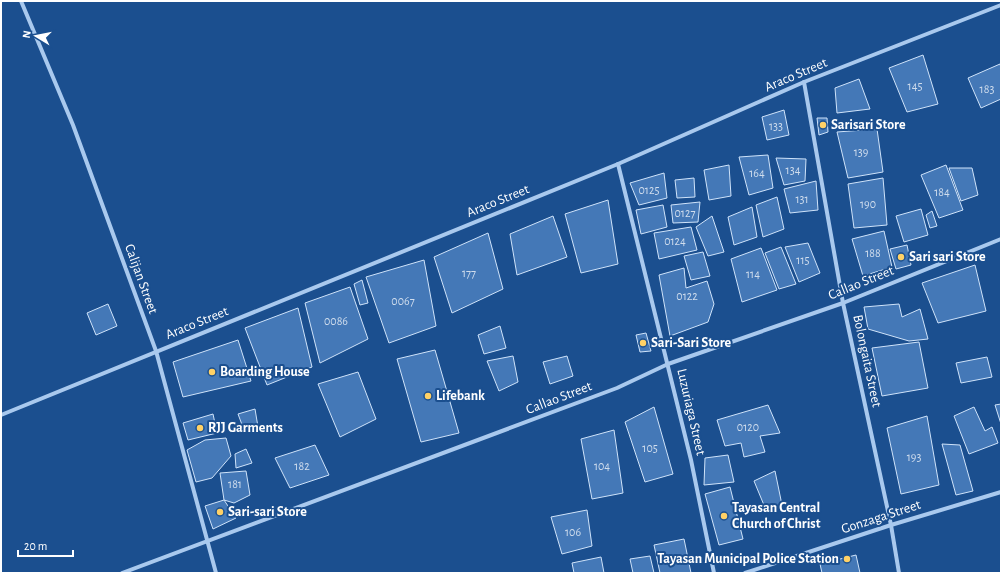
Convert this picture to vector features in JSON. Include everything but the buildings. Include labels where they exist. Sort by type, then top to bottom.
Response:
[{"type":"street","name":"Calijan Street","points":[[21,1],[73,125],[156,351],[216,573]]},
{"type":"street","name":"Araco Street","points":[[1,415],[618,164],[804,82],[1001,5]]},
{"type":"street","name":"Bolongaita Street","points":[[804,82],[843,303],[891,525],[899,573]]},
{"type":"street","name":"Luzuriaga Street","points":[[618,164],[692,460],[714,573]]},
{"type":"street","name":"Callao Street","points":[[122,573],[610,390],[668,364],[843,303],[1001,239]]},
{"type":"street","name":"Gonzaga Street","points":[[745,573],[891,525],[1001,492]]},
{"type":"place","name":"Sarisari Store","points":[[823,125]]},
{"type":"place","name":"Sari sari Store","points":[[901,257]]},
{"type":"place","name":"Sari-Sari Store","points":[[643,343]]},
{"type":"place","name":"Boarding House","points":[[212,372]]},
{"type":"place","name":"Lifebank","points":[[428,396]]},
{"type":"place","name":"RJJ Garments","points":[[200,428]]},
{"type":"place","name":"Sari-sari Store","points":[[220,512]]},
{"type":"place","name":"Tayasan Central Church of Christ","points":[[724,516]]},
{"type":"place","name":"Tayasan Municipal Police Station","points":[[847,559]]}]
